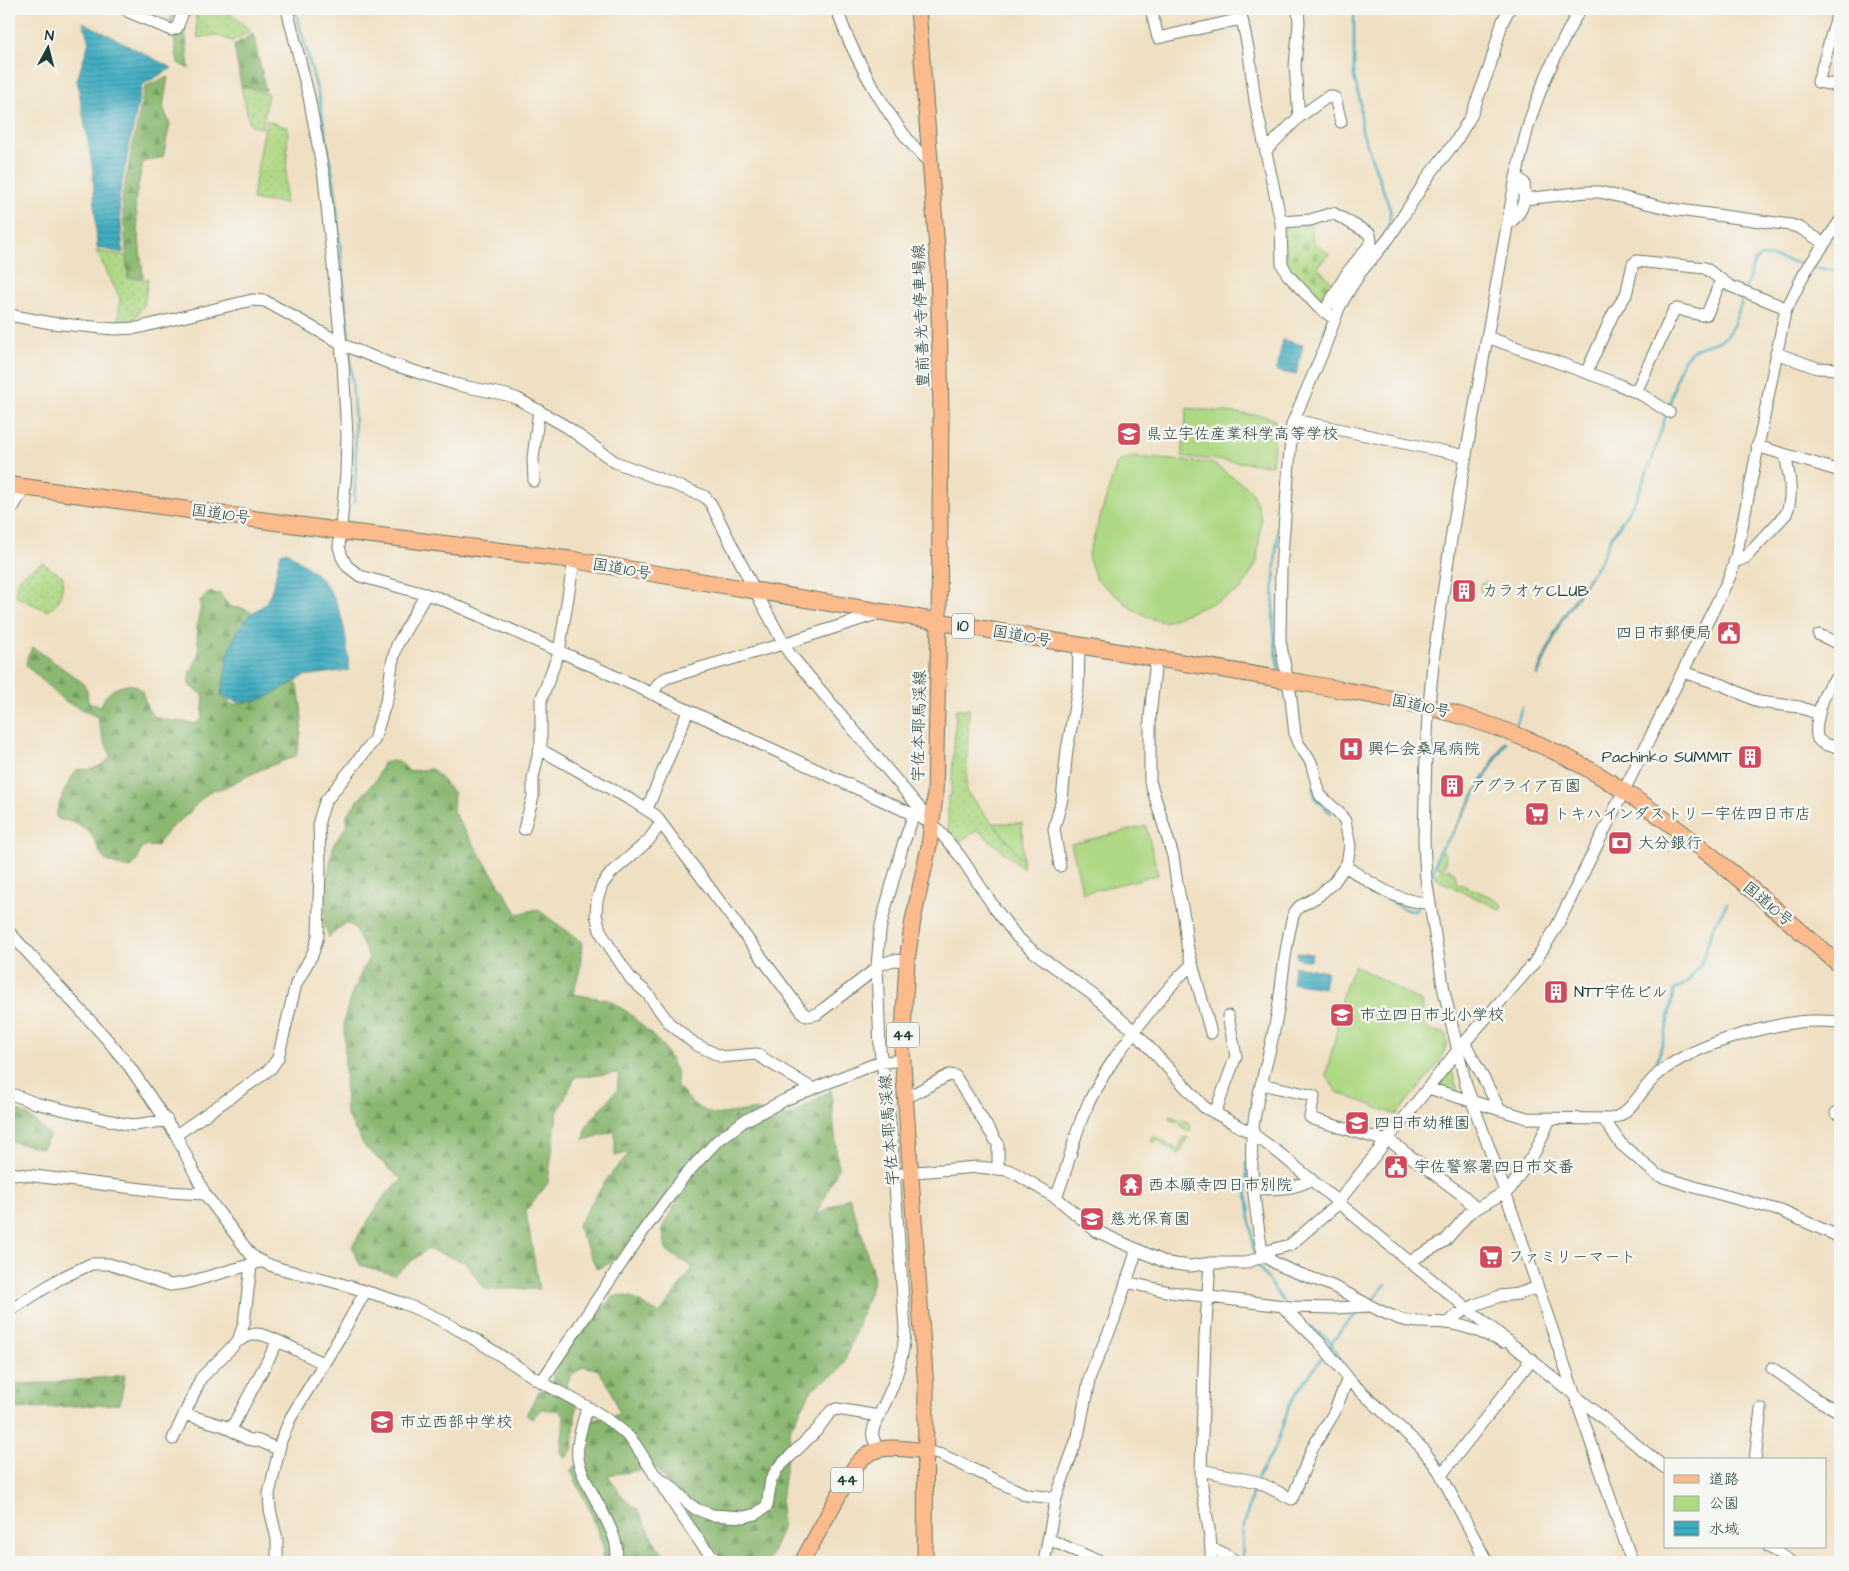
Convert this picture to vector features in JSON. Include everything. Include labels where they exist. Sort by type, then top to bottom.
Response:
[{"type":"highway","name":"国道10号","points":[[9,485],[340,531],[574,560],[1288,681],[1461,715],[1528,740],[1567,758],[1624,791],[1687,836],[1840,965]]},
{"type":"main road","name":"豊前善光寺停車場線","points":[[918,9],[940,308],[939,622]]},
{"type":"main road","name":"宇佐本耶馬渓線","points":[[925,1562],[926,1388],[902,1060],[907,961],[932,825],[936,760],[939,622]]},
{"type":"main road","name":"44","points":[[802,1562],[856,1463],[867,1453],[878,1449],[896,1448],[926,1451]]},
{"type":"street","points":[[126,9],[171,30],[177,28],[184,9]]},
{"type":"street","points":[[287,9],[310,97],[322,163],[346,345],[347,435],[339,547],[347,566],[354,574],[426,594],[559,652],[914,814],[932,825]]},
{"type":"street","points":[[836,9],[842,26],[865,73],[912,144],[930,162]]},
{"type":"street","points":[[1151,9],[1158,38],[1241,14],[1249,53],[1255,101],[1281,222],[1282,264],[1284,270],[1334,320]]},
{"type":"street","points":[[1298,9],[1299,23],[1295,66],[1299,117]]},
{"type":"street","points":[[1580,9],[1562,41],[1541,90],[1530,121],[1516,176],[1437,628],[1428,707],[1424,840],[1430,903],[1444,991],[1461,1048],[1471,1101],[1506,1193],[1632,1562]]},
{"type":"street","points":[[1838,9],[1818,82],[1840,86]]},
{"type":"street","points":[[1505,10],[1482,90],[1464,129],[1430,174],[1389,238],[1354,281],[1334,320],[1294,420],[1290,435],[1284,513],[1279,621],[1280,641],[1293,712],[1295,735],[1311,762],[1320,796],[1343,817],[1348,827],[1350,853],[1345,866],[1327,890],[1300,906],[1294,913],[1277,1018],[1249,1132],[1261,1246],[1264,1254],[1280,1265],[1332,1286],[1371,1306],[1407,1321],[1448,1323],[1475,1330],[1521,1350]]},
{"type":"street","points":[[1266,150],[1299,117],[1329,96],[1335,98],[1341,122]]},
{"type":"street","points":[[1507,225],[1519,214],[1524,199],[1524,183],[1516,176]]},
{"type":"street","points":[[1524,199],[1600,192],[1671,209],[1791,225],[1800,228],[1824,243]]},
{"type":"street","points":[[1281,222],[1310,220],[1333,213],[1367,232],[1372,237],[1371,243],[1347,273],[1324,312]]},
{"type":"street","points":[[894,1174],[967,1167],[998,1168],[1018,1174],[1056,1197],[1096,1231],[1171,1264],[1190,1266],[1210,1263],[1249,1262],[1267,1251],[1290,1245],[1339,1202],[1428,1088],[1517,984],[1546,946],[1722,594],[1734,562],[1786,308],[1799,282],[1840,221]]},
{"type":"street","points":[[1587,371],[1613,314],[1626,294],[1632,266],[1635,262],[1708,269],[1730,286],[1786,308]]},
{"type":"street","points":[[1636,392],[1674,310],[1701,315],[1707,314],[1721,280]]},
{"type":"street","points":[[9,315],[51,323],[114,329],[137,328],[252,300],[266,300],[346,345],[418,374],[458,386],[507,395],[539,410],[615,462],[704,496],[711,504],[755,591],[793,658],[960,856],[994,907],[1017,937],[1034,952],[1093,995],[1134,1031],[1196,1099],[1214,1113],[1249,1132],[1311,1179],[1411,1263],[1664,1467]]},
{"type":"street","points":[[1487,338],[1554,362],[1587,371],[1636,392],[1669,412]]},
{"type":"street","points":[[1776,353],[1817,368],[1840,369]]},
{"type":"street","points":[[534,482],[533,458],[539,410]]},
{"type":"street","points":[[1294,420],[1466,456]]},
{"type":"street","points":[[1757,446],[1840,471]]},
{"type":"street","points":[[1734,562],[1745,558],[1786,514],[1789,506],[1790,488],[1785,455]]},
{"type":"street","points":[[9,514],[25,488]]},
{"type":"street","points":[[524,829],[532,797],[533,778],[540,747],[540,700],[559,652],[574,560]]},
{"type":"street","points":[[176,1135],[261,1076],[271,1068],[278,1058],[296,984],[313,953],[318,936],[319,821],[321,811],[325,802],[374,740],[388,695],[392,663],[397,645],[426,594]]},
{"type":"street","points":[[652,694],[659,683],[666,678],[784,644],[882,612]]},
{"type":"street","points":[[1819,635],[1840,644]]},
{"type":"street","points":[[1060,866],[1054,829],[1060,806],[1067,750],[1078,689],[1079,646]]},
{"type":"street","points":[[1156,659],[1150,717],[1148,768],[1150,781],[1173,856],[1187,946],[1211,1033]]},
{"type":"street","points":[[1683,672],[1723,685],[1759,702],[1799,707],[1819,714]]},
{"type":"street","points":[[1840,675],[1825,693],[1819,714],[1817,734],[1818,739],[1823,743],[1840,747]]},
{"type":"street","points":[[647,809],[688,711]]},
{"type":"street","points":[[540,747],[544,753],[647,809],[662,823],[802,1013],[812,1016],[817,1014],[877,966],[893,960],[907,961]]},
{"type":"street","name":"44","points":[[878,1449],[872,1435],[872,1430],[899,1368],[904,1341],[904,1307],[887,1095],[879,1031],[877,966],[883,918],[902,848],[914,814]]},
{"type":"street","points":[[662,823],[648,841],[609,875],[602,885],[597,900],[596,916],[606,941],[631,979],[647,992],[669,1023],[695,1044],[722,1057],[756,1054],[813,1089]]},
{"type":"street","points":[[1345,866],[1374,884],[1406,900],[1416,903],[1430,903]]},
{"type":"street","points":[[9,932],[129,1066],[176,1135],[205,1194],[251,1255],[256,1264],[244,1322],[238,1341]]},
{"type":"street","points":[[1056,1197],[1084,1112],[1111,1062],[1170,986],[1192,965]]},
{"type":"street","points":[[1214,1113],[1236,1056],[1228,1016]]},
{"type":"street","points":[[1428,1088],[1527,1118],[1604,1120],[1615,1118],[1622,1114],[1662,1071],[1714,1044],[1797,1022],[1819,1020],[1840,1022]]},
{"type":"street","points":[[1461,1048],[1500,1110]]},
{"type":"street","points":[[541,1382],[644,1230],[696,1162],[717,1141],[744,1121],[764,1110],[882,1061],[902,1060]]},
{"type":"street","points":[[904,1099],[949,1075],[956,1076],[998,1144],[998,1168]]},
{"type":"street","points":[[1262,1084],[1314,1096],[1310,1117],[1387,1140],[1464,1196],[1476,1209]]},
{"type":"street","points":[[9,1093],[35,1103],[125,1124],[136,1125],[167,1120]]},
{"type":"street","points":[[1411,1263],[1417,1257],[1445,1242],[1466,1216],[1506,1193],[1520,1176],[1536,1150],[1550,1119]]},
{"type":"street","points":[[1604,1120],[1621,1144],[1657,1175],[1772,1208],[1840,1237]]},
{"type":"street","points":[[9,1174],[167,1192],[205,1194]]},
{"type":"street","points":[[1254,1189],[1291,1186],[1305,1183],[1311,1179]]},
{"type":"street","points":[[1044,1562],[1056,1498],[1078,1436],[1090,1376],[1114,1320],[1137,1249]]},
{"type":"street","points":[[1210,1263],[1200,1470],[1211,1549],[1211,1562]]},
{"type":"street","points":[[9,1311],[59,1279],[91,1264],[109,1264],[170,1285],[186,1283],[256,1264],[365,1292],[406,1305],[445,1321],[624,1432],[635,1444],[695,1535],[718,1562]]},
{"type":"street","points":[[1126,1282],[1159,1290],[1282,1306],[1328,1308],[1371,1306]]},
{"type":"street","points":[[1448,1323],[1456,1315],[1468,1308],[1500,1296],[1518,1294],[1538,1286]]},
{"type":"street","points":[[277,1562],[277,1539],[270,1510],[269,1494],[278,1448],[291,1417],[365,1292]]},
{"type":"street","points":[[1282,1306],[1296,1322],[1315,1337],[1348,1378],[1421,1447],[1441,1475],[1487,1562]]},
{"type":"street","points":[[173,1439],[203,1376],[238,1341],[258,1334],[278,1341],[323,1363]]},
{"type":"street","points":[[231,1429],[278,1341]]},
{"type":"street","points":[[1441,1475],[1532,1359]]},
{"type":"street","points":[[1772,1368],[1814,1398],[1840,1412]]},
{"type":"street","points":[[1200,1470],[1258,1482],[1292,1499],[1313,1447],[1334,1413],[1348,1378]]},
{"type":"street","points":[[588,1408],[580,1434],[578,1460],[614,1536],[616,1555],[612,1562]]},
{"type":"street","points":[[654,1474],[671,1486],[696,1509],[717,1516],[752,1515],[762,1511],[767,1506],[772,1480],[777,1469],[817,1430],[830,1411],[837,1409],[879,1416]]},
{"type":"street","points":[[1755,1458],[1761,1409]]},
{"type":"street","points":[[184,1414],[231,1429],[247,1439],[278,1448]]},
{"type":"street","points":[[926,1451],[942,1455],[1027,1495],[1056,1498]]},
{"type":"street","points":[[1048,1539],[1101,1562]]},
{"type":"street","points":[[1770,1548],[1791,1562]]},
{"type":"street","points":[[1211,1549],[1219,1551],[1237,1562]]},
{"type":"green space","points":[[195,9],[225,9],[251,31],[232,41],[216,35],[198,38]]},
{"type":"green space","points":[[184,18],[189,69],[178,63],[174,39]]},
{"type":"green space","points":[[253,34],[266,91],[241,85],[234,45]]},
{"type":"green space","points":[[168,77],[163,107],[170,124],[163,157],[143,162],[135,201],[143,277],[128,277],[122,198],[145,86]]},
{"type":"green space","points":[[241,86],[268,94],[262,128],[250,125]]},
{"type":"green space","points":[[266,120],[288,128],[285,203],[252,200]]},
{"type":"green space","points":[[1311,223],[1313,241],[1329,254],[1317,267],[1335,286],[1323,305],[1287,268],[1284,225]]},
{"type":"green space","points":[[96,251],[126,256],[128,278],[148,279],[144,305],[131,323],[118,323],[120,298]]},
{"type":"green space","points":[[1187,408],[1266,416],[1276,421],[1272,465],[1182,457]]},
{"type":"green space","points":[[1133,457],[1212,463],[1250,489],[1261,519],[1257,562],[1242,589],[1218,601],[1165,622],[1152,619],[1132,609],[1096,579],[1088,556],[1117,463]]},
{"type":"green space","points":[[42,563],[63,576],[62,591],[56,604],[48,611],[17,597],[16,590],[22,576]]},
{"type":"green space","points":[[1486,582],[1492,588],[1486,594],[1480,588]]},
{"type":"green space","points":[[208,592],[220,594],[230,607],[242,608],[251,612],[233,652],[221,695],[233,705],[252,701],[284,684],[297,683],[302,719],[296,756],[262,769],[223,788],[212,790],[189,813],[168,830],[157,846],[141,847],[138,859],[131,868],[114,864],[104,859],[92,836],[85,828],[71,821],[60,820],[56,817],[64,791],[78,769],[87,770],[97,767],[109,759],[111,755],[103,738],[97,717],[63,700],[26,665],[28,655],[33,647],[82,682],[87,690],[88,702],[101,706],[109,693],[124,685],[135,685],[142,692],[150,713],[157,718],[195,724],[202,719],[204,695],[189,685],[189,680],[198,655],[197,628],[200,601]]},
{"type":"green space","points":[[956,709],[969,709],[966,791],[1023,860],[1023,869],[978,830],[956,844],[949,832],[948,796],[951,796]]},
{"type":"green space","points":[[398,760],[409,771],[432,769],[454,793],[453,811],[518,914],[537,909],[582,942],[580,969],[573,994],[609,1000],[629,1013],[663,1046],[676,1070],[677,1086],[694,1105],[714,1115],[751,1110],[790,1116],[831,1090],[838,1168],[817,1215],[849,1197],[862,1234],[874,1279],[845,1360],[839,1371],[813,1388],[791,1427],[781,1501],[782,1529],[768,1562],[727,1562],[709,1543],[656,1468],[608,1475],[622,1497],[637,1509],[659,1549],[674,1562],[602,1562],[603,1546],[591,1513],[571,1471],[574,1466],[586,1463],[583,1437],[588,1421],[619,1414],[611,1389],[598,1370],[584,1366],[572,1375],[566,1384],[569,1392],[577,1401],[572,1450],[565,1459],[561,1452],[564,1416],[561,1411],[541,1409],[532,1419],[526,1415],[539,1391],[554,1387],[552,1378],[572,1339],[589,1324],[613,1297],[620,1295],[631,1297],[660,1314],[693,1268],[666,1250],[662,1227],[688,1182],[610,1263],[597,1269],[577,1226],[607,1179],[630,1152],[615,1156],[615,1131],[584,1140],[587,1125],[617,1090],[619,1073],[575,1077],[557,1114],[548,1183],[526,1211],[539,1289],[485,1289],[465,1262],[427,1249],[394,1275],[360,1265],[352,1246],[384,1196],[402,1180],[365,1147],[346,1114],[344,1020],[352,993],[369,957],[354,927],[345,923],[329,937],[324,924],[326,882],[334,844],[347,825],[347,814],[377,778],[383,763]]},
{"type":"green space","points":[[993,823],[1022,823],[1023,860]]},
{"type":"green space","points":[[1146,826],[1158,875],[1083,893],[1071,844]]},
{"type":"green space","points":[[1443,851],[1446,855],[1445,866],[1439,868],[1435,860],[1438,853]]},
{"type":"green space","points":[[1449,869],[1455,873],[1457,883],[1483,893],[1500,903],[1503,907],[1501,910],[1435,877],[1439,871]]},
{"type":"green space","points":[[1354,965],[1422,1002],[1426,1017],[1424,1028],[1446,1034],[1447,1045],[1439,1063],[1396,1115],[1337,1092],[1326,1075],[1336,1034],[1341,999]]},
{"type":"green space","points":[[1451,1067],[1459,1096],[1432,1088]]},
{"type":"green space","points":[[9,1107],[27,1115],[50,1135],[42,1148],[9,1141]]},
{"type":"green space","points":[[1170,1116],[1188,1122],[1191,1127],[1189,1132],[1177,1122],[1170,1120]]},
{"type":"green space","points":[[1155,1137],[1166,1142],[1167,1145],[1178,1149],[1184,1137],[1188,1138],[1179,1154],[1166,1148],[1159,1140],[1151,1141]]},
{"type":"green space","points":[[125,1375],[120,1404],[9,1409],[9,1384],[48,1383]]},
{"type":"water","points":[[83,22],[172,68],[142,85],[119,197],[123,253],[97,248],[93,171],[77,80],[89,42]]},
{"type":"water","points":[[1283,340],[1303,345],[1296,375],[1276,371]]},
{"type":"water","points":[[287,551],[320,578],[334,598],[345,633],[349,670],[304,676],[270,696],[255,701],[239,702],[222,697],[228,655],[236,635],[247,618],[267,600],[273,587],[281,553]]},
{"type":"water","points":[[1591,573],[1593,574],[1562,621],[1538,676],[1536,675],[1560,620]]},
{"type":"water","points":[[1504,741],[1507,742],[1452,835],[1451,834]]},
{"type":"water","points":[[1297,952],[1312,954],[1311,961],[1296,958]]},
{"type":"water","points":[[1294,966],[1327,971],[1324,988],[1292,983]]},
{"type":"waterway","points":[[170,25],[174,9]]},
{"type":"waterway","points":[[295,9],[319,97],[335,189],[349,342]]},
{"type":"waterway","points":[[1354,9],[1354,77],[1360,101],[1362,131],[1390,209],[1388,226],[1380,241]]},
{"type":"waterway","points":[[1745,290],[1754,262],[1760,256],[1806,265]]},
{"type":"waterway","points":[[1813,267],[1840,272]]},
{"type":"waterway","points":[[1669,407],[1678,373],[1687,356],[1700,347],[1721,340],[1726,335],[1734,323],[1744,295]]},
{"type":"waterway","points":[[1323,336],[1328,318]]},
{"type":"waterway","points":[[350,353],[356,447],[354,503]]},
{"type":"waterway","points":[[1590,576],[1636,499],[1652,460],[1666,415]]},
{"type":"waterway","points":[[1279,670],[1273,610],[1280,510]]},
{"type":"waterway","points":[[1516,725],[1522,707]]},
{"type":"waterway","points":[[1313,789],[1316,799],[1331,813]]},
{"type":"waterway","points":[[1433,875],[1438,852],[1452,834]]},
{"type":"waterway","points":[[1344,873],[1359,882]]},
{"type":"waterway","points":[[1363,885],[1404,909],[1416,910],[1417,906]]},
{"type":"waterway","points":[[1657,1061],[1666,1031],[1674,990],[1685,984],[1702,962],[1712,930],[1727,903]]},
{"type":"waterway","points":[[1246,1163],[1254,1255]]},
{"type":"waterway","points":[[1256,1263],[1283,1301]]},
{"type":"waterway","points":[[1370,1303],[1386,1284]]},
{"type":"waterway","points":[[1342,1362],[1331,1344],[1343,1327],[1360,1311]]},
{"type":"waterway","points":[[1311,1327],[1328,1339],[1331,1344],[1329,1348]]},
{"type":"waterway","points":[[1257,1478],[1276,1446],[1289,1406],[1324,1355]]},
{"type":"waterway","points":[[1355,1378],[1404,1423]]},
{"type":"waterway","points":[[1424,1443],[1443,1465]]},
{"type":"waterway","points":[[1241,1561],[1243,1549],[1242,1534],[1254,1486]]},
{"type":"place","name":"県立宇佐産業科学高等学校","points":[[1129,434]]},
{"type":"place","name":"カラオケCLUB","points":[[1464,591]]},
{"type":"place","name":"四日市郵便局","points":[[1729,633]]},
{"type":"place","name":"興仁会桑尾病院","points":[[1351,749]]},
{"type":"place","name":"Pachinko SUMMIT","points":[[1750,757]]},
{"type":"place","name":"アグライア百園","points":[[1452,786]]},
{"type":"place","name":"トキハインダストリー宇佐四日市店","points":[[1537,814]]},
{"type":"place","name":"大分銀行","points":[[1620,843]]},
{"type":"place","name":"NTT宇佐ビル","points":[[1556,992]]},
{"type":"place","name":"市立四日市北小学校","points":[[1342,1015]]},
{"type":"place","name":"四日市幼稚園","points":[[1357,1123]]},
{"type":"place","name":"宇佐警察署四日市交番","points":[[1396,1167]]},
{"type":"place","name":"西本願寺四日市別院","points":[[1131,1185]]},
{"type":"place","name":"慈光保育園","points":[[1092,1219]]},
{"type":"place","name":"ファミリーマート","points":[[1491,1257]]},
{"type":"place","name":"市立西部中学校","points":[[382,1422]]}]
